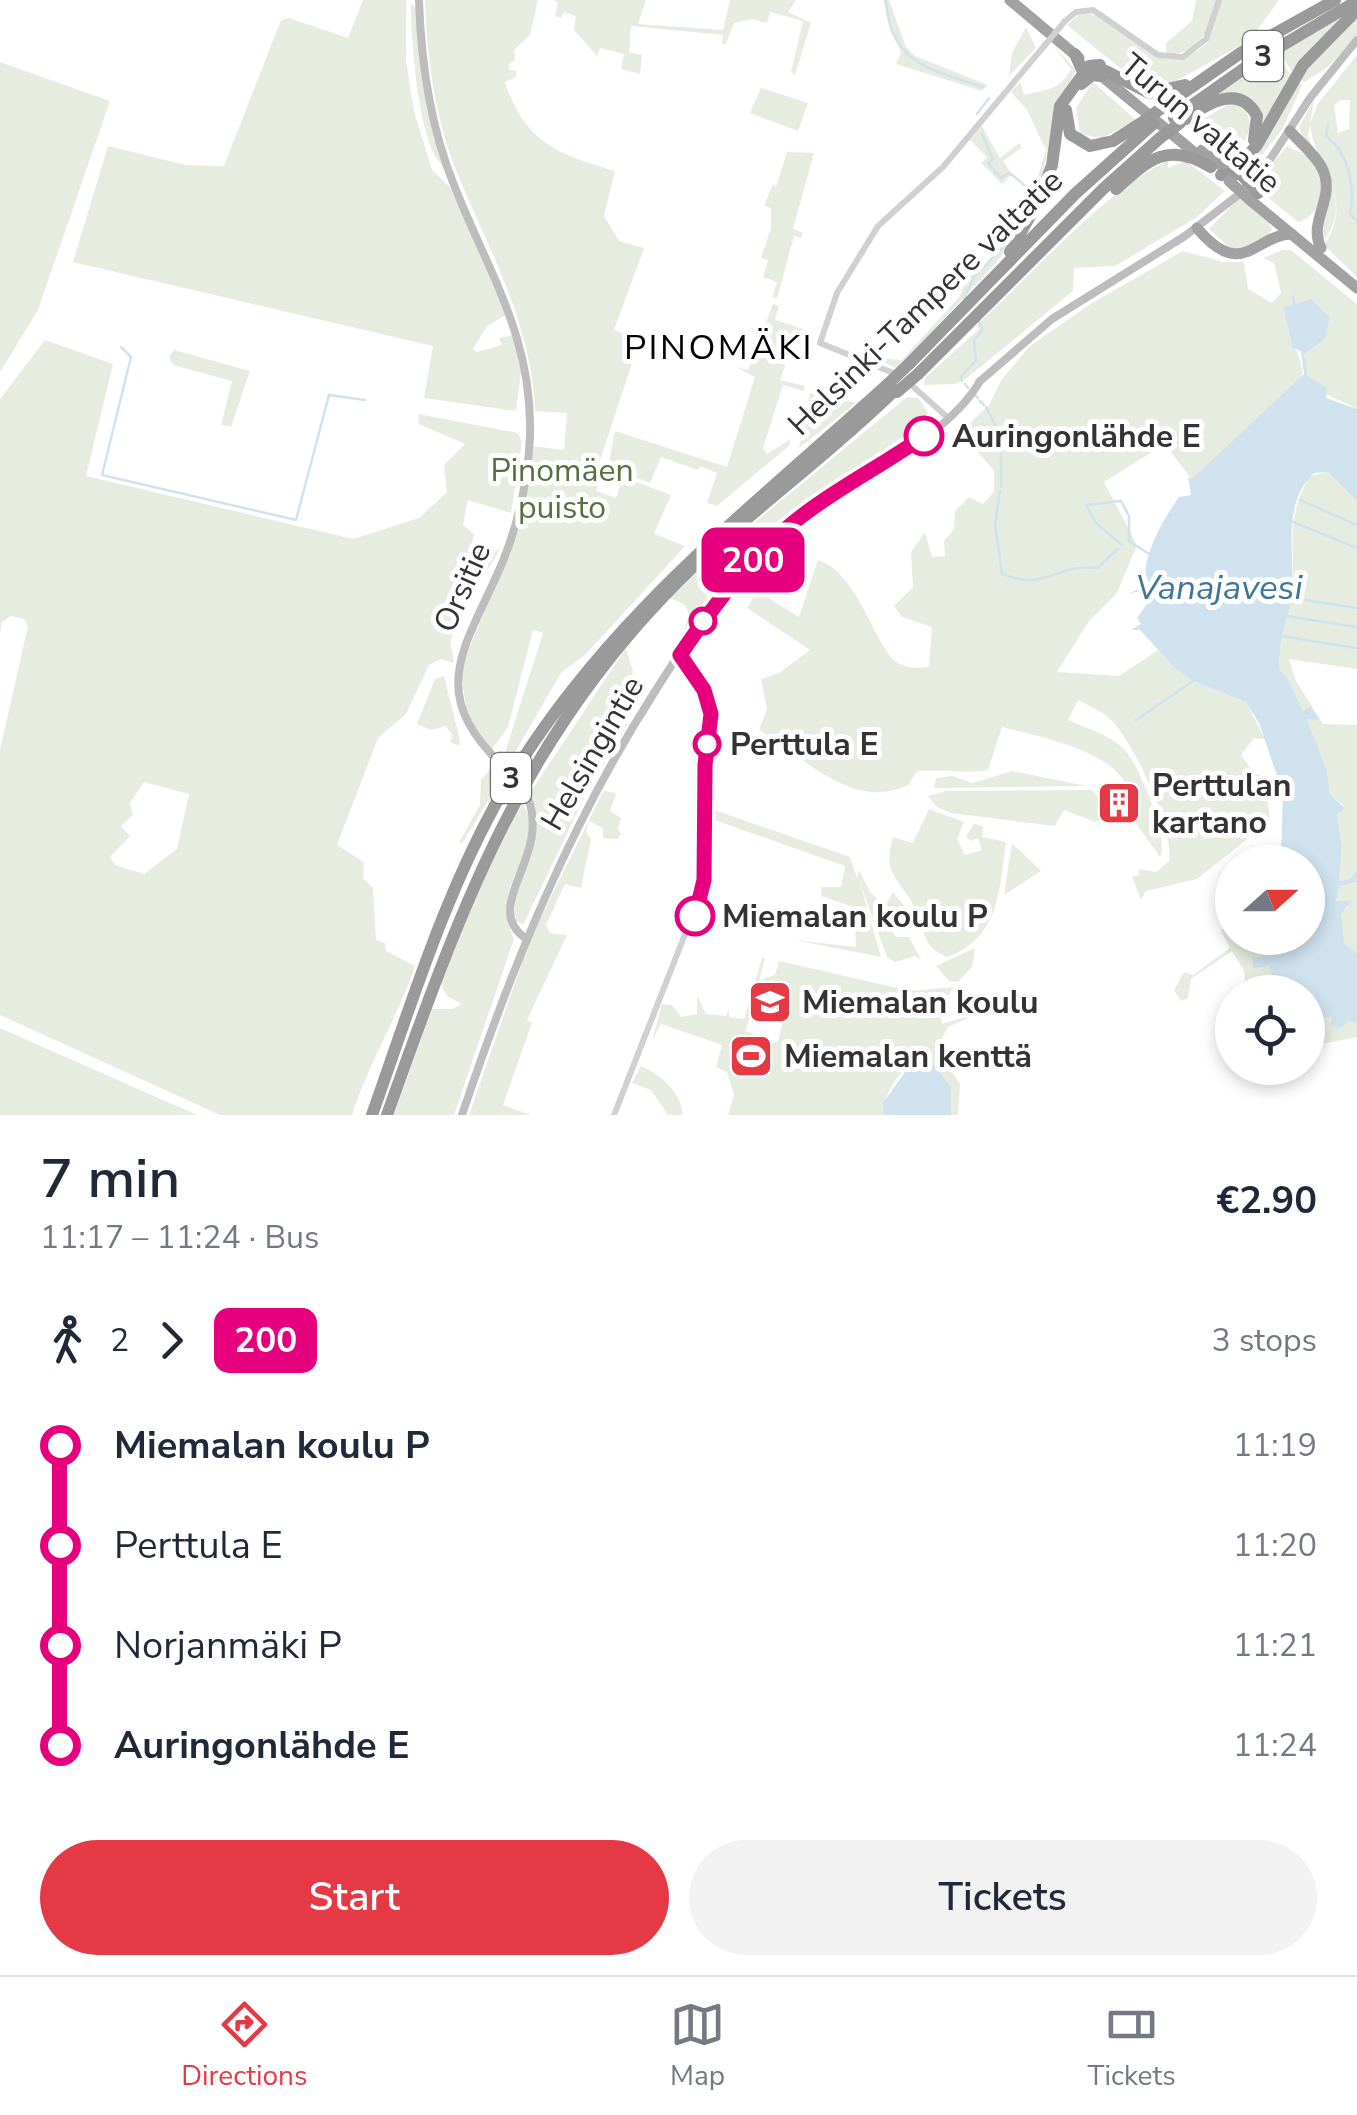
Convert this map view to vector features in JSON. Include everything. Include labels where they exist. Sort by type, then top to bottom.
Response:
[{"type":"highway","name":"Turun valtatie","points":[[1010,0],[1074,54]]},
{"type":"highway","name":"Turun valtatie","points":[[1021,0],[1096,70],[1229,172]]},
{"type":"highway","points":[[1074,54],[1096,70],[1155,93],[1205,77],[1334,0]]},
{"type":"highway","name":"Helsinki-Tampere valtatie","points":[[914,370],[975,298],[1075,194],[1214,78],[1345,0]]},
{"type":"highway","name":"Helsinki-Tampere valtatie","points":[[1170,116],[1357,1]]},
{"type":"highway","points":[[1229,172],[1303,65],[1357,10]]},
{"type":"highway","points":[[1096,70],[1066,108],[1064,122],[1074,139],[1090,146],[1154,128]]},
{"type":"highway","points":[[975,298],[1013,248],[1040,198],[1052,165],[1060,106],[1096,70]]},
{"type":"highway","points":[[1170,116],[1205,77]]},
{"type":"highway","points":[[1170,116],[1225,98],[1242,99],[1252,107],[1258,124],[1254,140],[1229,172]]},
{"type":"highway","points":[[1032,264],[1154,128]]},
{"type":"highway","name":"Helsinki-Tampere valtatie","points":[[372,1115],[443,916],[496,803],[540,732],[600,653],[678,568],[914,370],[1154,128]]},
{"type":"highway","points":[[1287,134],[1317,160],[1326,178],[1314,232],[1321,248]]},
{"type":"highway","points":[[914,370],[1156,158],[1184,154],[1229,172],[1260,201],[1275,230],[1269,243]]},
{"type":"highway","name":"Turun valtatie","points":[[1260,201],[1357,285]]},
{"type":"highway","points":[[1200,226],[1215,244],[1241,253],[1308,228],[1320,215]]},
{"type":"highway","name":"Turun valtatie","points":[[1295,231],[1321,248],[1357,285]]},
{"type":"highway","name":"Helsinki-Tampere valtatie","points":[[387,1115],[472,884],[510,807],[565,717],[626,637],[665,594],[872,412],[893,388]]},
{"type":"main road","name":"Orsitie","points":[[419,0],[426,87],[442,150],[505,296],[527,378],[528,455],[518,515],[500,568],[462,646],[456,677],[468,724],[527,796],[534,817],[534,843],[508,910],[513,926],[525,938]]},
{"type":"main road","name":"Helsingintie","points":[[462,1115],[525,938],[590,800],[677,658],[739,575],[810,510],[908,446],[944,417],[980,381],[1071,305],[1200,226],[1251,182],[1318,87],[1356,43]]},
{"type":"street","points":[[944,417],[893,372],[820,343],[837,294],[878,226],[943,167],[1064,21],[1076,12],[1092,10],[1158,54],[1182,57],[1206,39],[1219,0]]},
{"type":"street","points":[[614,1115],[704,886],[705,765],[711,714],[706,694],[677,658]]},
{"type":"green space","points":[[363,0],[406,0],[406,60],[414,111],[432,170],[450,187],[506,315],[487,326],[473,349],[477,352],[502,345],[499,338],[514,335],[521,371],[516,411],[424,398],[433,346],[73,262],[108,146],[186,165],[224,166],[281,20],[289,18],[348,38]]},
{"type":"green space","name":"Pinomäen puisto","points":[[425,0],[538,0],[530,35],[514,50],[515,60],[509,64],[509,70],[516,71],[516,77],[505,82],[513,103],[546,143],[615,171],[604,216],[619,241],[644,248],[614,330],[630,336],[635,354],[600,460],[602,472],[596,491],[616,498],[623,477],[671,495],[654,534],[685,546],[587,653],[561,673],[507,766],[502,762],[543,633],[533,630],[508,727],[491,751],[467,717],[461,668],[525,514],[532,446],[564,450],[567,413],[535,411],[526,346],[517,315],[441,125],[430,63]]},
{"type":"green space","points":[[553,0],[646,0],[638,24],[723,30],[730,0],[796,0],[788,12],[811,23],[795,75],[791,72],[803,21],[770,12],[767,23],[751,19],[734,23],[726,44],[722,44],[723,35],[631,26],[629,52],[642,55],[640,74],[621,69],[624,54],[600,48],[597,56],[574,30],[576,16],[564,12],[561,18],[555,16],[558,2]]},
{"type":"green space","points":[[883,0],[889,0],[906,47],[915,56],[988,85],[982,91],[896,64],[901,53]]},
{"type":"green space","points":[[1196,0],[1217,0],[1202,38],[1188,50],[1166,55],[1166,43],[1192,21]]},
{"type":"green space","points":[[1221,0],[1279,0],[1250,40],[1167,86],[1135,80],[1067,25],[1081,13],[1099,16],[1156,55],[1170,59],[1187,56],[1207,43]]},
{"type":"green space","points":[[411,4],[416,7],[422,82],[444,166],[435,155],[422,116]]},
{"type":"green space","points":[[1357,6],[1292,72],[1280,53]]},
{"type":"green space","points":[[1357,13],[1357,37],[1329,66],[1305,82],[1300,79],[1301,72]]},
{"type":"green space","points":[[1026,27],[1036,48],[1009,76],[1012,53]]},
{"type":"green space","points":[[1052,44],[1076,70],[1055,109],[1041,185],[1023,224],[997,262],[897,369],[876,358],[902,360],[960,296],[968,274],[998,253],[1020,222],[1046,150],[1027,110],[1011,92],[1020,82],[1024,95],[1045,90],[1067,76],[1071,69]]},
{"type":"green space","points":[[1276,53],[1291,75],[1261,134],[1259,117],[1214,93]]},
{"type":"green space","points":[[1357,55],[1357,277],[1324,245],[1336,212],[1331,183],[1310,125],[1317,105]],"holes":[[[1350,100],[1349,129],[1338,133],[1334,105]]]},
{"type":"green space","points":[[0,62],[110,101],[38,310],[0,372]]},
{"type":"green space","points":[[1295,80],[1302,85],[1283,128],[1250,171],[1245,164]]},
{"type":"green space","points":[[1093,82],[1136,120],[1102,138],[1080,134],[1076,108]]},
{"type":"green space","points":[[761,88],[808,103],[798,131],[750,113]]},
{"type":"green space","points":[[1314,100],[1308,137],[1328,176],[1336,203],[1331,229],[1322,242],[1319,226],[1327,210],[1328,185],[1299,127]]},
{"type":"green space","points":[[1229,104],[1244,107],[1250,122],[1245,139],[1231,155],[1189,127]]},
{"type":"green space","points":[[982,126],[1000,158],[1019,143],[1022,147],[1003,161],[1012,174],[1002,184],[981,163],[987,157],[970,140]]},
{"type":"green space","points":[[1287,146],[1310,159],[1320,175],[1318,204],[1314,212],[1298,222],[1254,186]]},
{"type":"green space","points":[[787,152],[814,153],[793,229],[803,233],[801,238],[794,236],[777,299],[772,297],[777,282],[763,277],[768,260],[761,258],[771,228],[771,208],[764,206],[773,184],[776,187]]},
{"type":"green space","points":[[1168,161],[1168,168],[1186,161],[1225,191],[1197,217],[1115,266],[1074,268],[1073,291],[967,378],[955,384],[924,385],[925,378],[979,329],[977,325],[1096,211]]},
{"type":"green space","points":[[1240,197],[1268,220],[1272,230],[1261,244],[1231,249],[1209,229]]},
{"type":"green space","points":[[1291,250],[1357,304],[1357,409],[1321,391],[1310,378],[1304,354],[1309,348],[1293,295],[1288,326],[1302,378],[1192,480],[1165,444],[1104,482],[1137,545],[1117,593],[1089,621],[1057,672],[1119,676],[1158,650],[1193,681],[1246,702],[1265,739],[1254,738],[1241,755],[1254,773],[1265,777],[1270,821],[1240,845],[1215,845],[1215,865],[1197,879],[1146,891],[1141,900],[1132,877],[1139,875],[1139,869],[1156,872],[1169,861],[1166,830],[1141,767],[1121,732],[1105,715],[1078,700],[1068,720],[1118,744],[1137,770],[1161,835],[1160,857],[1130,815],[1130,794],[1121,777],[1106,763],[1064,744],[1002,727],[988,770],[917,771],[908,785],[867,791],[829,777],[759,730],[767,709],[761,679],[779,673],[810,650],[747,608],[757,591],[799,617],[818,560],[845,580],[898,663],[929,667],[932,627],[902,617],[894,606],[913,587],[911,552],[925,532],[932,557],[945,556],[944,541],[954,529],[955,511],[969,497],[983,504],[994,492],[994,471],[961,432],[989,405],[1002,379],[1030,346],[1092,303],[1183,251],[1223,262],[1244,262],[1248,289],[1272,303],[1281,293],[1274,263],[1263,258]]},
{"type":"green space","points":[[773,304],[779,306],[775,320],[803,329],[799,344],[793,342],[780,380],[805,386],[804,391],[783,385],[763,448],[767,454],[791,439],[789,446],[717,506],[707,503],[717,473],[700,466],[698,470],[661,457],[650,483],[608,467],[615,431],[727,467],[755,377],[736,367],[748,370]]},
{"type":"green space","points":[[45,340],[113,364],[86,476],[353,539],[419,518],[447,492],[444,465],[465,444],[419,424],[418,414],[518,433],[522,442],[511,513],[468,500],[463,525],[474,534],[469,556],[485,561],[500,548],[454,629],[453,663],[441,659],[429,665],[406,714],[378,738],[337,845],[364,862],[363,878],[373,888],[376,940],[385,943],[386,951],[415,966],[352,1115],[220,1115],[0,1015],[0,750],[28,626],[24,619],[11,616],[2,622],[0,634],[0,399]],"holes":[[[144,782],[189,794],[177,849],[144,874],[115,865],[110,857],[130,836],[121,826],[133,815],[130,803]]]},
{"type":"green space","points":[[174,350],[250,371],[231,427],[221,425],[232,381],[173,365],[169,357]]},
{"type":"green space","points":[[810,393],[856,403],[799,448]]},
{"type":"green space","points":[[907,397],[918,398],[928,413],[915,433],[783,520],[742,564],[738,540],[749,527]]},
{"type":"green space","points":[[1328,472],[1357,501],[1357,669],[1289,659],[1296,681],[1323,724],[1357,725],[1357,870],[1350,879],[1339,881],[1342,846],[1337,815],[1345,807],[1330,795],[1327,770],[1307,719],[1310,716],[1320,721],[1310,707],[1303,711],[1280,670],[1279,660],[1291,600],[1296,507],[1310,476]]},
{"type":"green space","points":[[732,539],[731,566],[726,578],[686,636],[683,633],[689,615],[685,605],[670,598]]},
{"type":"green space","points":[[626,648],[633,672],[617,714],[628,724],[587,792],[523,925],[517,921],[514,908],[535,834],[530,793]]},
{"type":"green space","points":[[444,676],[459,746],[450,742],[453,735],[445,726],[431,730],[417,724],[435,679]]},
{"type":"green space","points":[[493,766],[503,776],[462,844],[459,842],[480,805],[481,780]]},
{"type":"green space","points":[[1012,771],[1086,786],[934,788],[936,778],[952,776],[973,783]]},
{"type":"green space","points":[[604,790],[616,794],[610,811],[621,818],[621,833],[618,839],[603,838],[603,828],[589,821],[586,832],[591,839],[581,888],[565,884],[546,925],[550,933],[567,935],[527,1020],[532,1023],[503,1105],[531,1115],[469,1115],[531,937]]},
{"type":"green space","points":[[1092,790],[1113,814],[1095,822],[1064,810],[1055,826],[951,813],[937,807],[928,796],[947,791]]},
{"type":"green space","points":[[523,803],[530,821],[529,838],[508,900],[507,918],[514,939],[454,1115],[394,1115],[432,1009],[452,1009],[462,1004],[447,996],[440,982],[490,862]]},
{"type":"green space","points":[[711,809],[850,857],[857,878],[859,870],[870,892],[885,906],[893,892],[913,917],[889,927],[896,937],[909,937],[921,960],[915,956],[895,962],[887,957],[859,880],[881,957],[794,940],[856,947],[854,907],[821,896],[822,887],[841,887],[845,866],[712,819]]},
{"type":"green space","points":[[929,809],[964,822],[957,839],[965,855],[982,850],[978,838],[971,841],[966,837],[974,823],[983,827],[982,837],[1006,842],[998,894],[987,925],[978,938],[947,957],[925,937],[889,861],[893,837],[913,843]]},
{"type":"green space","points":[[1012,843],[1041,871],[1004,895]]},
{"type":"green space","points":[[1357,882],[1354,955],[1344,943],[1338,911],[1347,909],[1349,901],[1336,902],[1340,886]]},
{"type":"green space","points":[[975,948],[972,967],[958,982],[949,981],[936,966]]},
{"type":"green space","points":[[1226,955],[1191,979],[1188,998],[1181,1001],[1174,990],[1184,972],[1193,975]]},
{"type":"green space","points":[[1234,955],[1269,955],[1272,975],[1244,975]]},
{"type":"green space","points":[[762,958],[746,1031],[759,1036],[766,1047],[778,1041],[792,990],[779,986],[768,994],[761,988],[765,978],[775,975],[779,961],[910,991],[954,987],[939,1009],[942,1024],[984,1011],[948,1027],[942,1038],[942,1058],[960,1084],[958,1115],[951,1115],[951,1086],[928,1058],[915,1058],[889,1091],[884,1115],[728,1115],[734,1095],[727,1072],[716,1067],[722,1045],[661,1024],[652,1041],[662,1004],[672,1005],[681,1017],[697,1014],[697,995],[706,1014],[726,1016],[729,1009],[729,1017],[744,1019]]},
{"type":"green space","points":[[1325,1017],[1357,1022],[1357,1037],[1325,1044]]},
{"type":"green space","points":[[0,1028],[197,1115],[0,1115]]},
{"type":"green space","points":[[641,1066],[669,1085],[683,1115],[668,1115],[651,1090],[632,1083]]},
{"type":"water","name":"Vanajavesi","points":[[1293,292],[1296,304],[1311,299],[1330,318],[1324,339],[1304,354],[1308,376],[1327,388],[1326,398],[1357,409],[1357,501],[1328,472],[1314,473],[1296,501],[1291,601],[1279,660],[1280,670],[1303,711],[1310,706],[1320,720],[1307,719],[1327,770],[1330,795],[1345,808],[1337,815],[1342,846],[1339,881],[1350,879],[1357,870],[1357,882],[1340,886],[1336,901],[1352,901],[1341,914],[1344,943],[1357,954],[1357,1022],[1348,1021],[1339,1029],[1331,1024],[1332,1016],[1325,1017],[1325,975],[1272,975],[1269,966],[1253,968],[1252,958],[1325,955],[1325,845],[1281,845],[1283,793],[1259,723],[1246,702],[1193,681],[1175,668],[1140,630],[1131,630],[1141,624],[1137,618],[1149,601],[1143,590],[1129,594],[1145,585],[1150,550],[1172,507],[1179,497],[1191,495],[1188,477],[1192,479],[1304,374],[1301,351],[1293,348],[1283,307],[1291,305]]},
{"type":"water","points":[[915,1058],[928,1058],[951,1086],[951,1115],[884,1115],[883,1103]]},
{"type":"waterway","points":[[886,0],[895,38],[916,61],[983,87]]},
{"type":"waterway","points":[[977,114],[989,98]]},
{"type":"waterway","points":[[1328,125],[1326,136],[1340,151],[1349,171],[1350,214],[1357,221]]},
{"type":"waterway","points":[[982,134],[993,159],[988,163],[1001,178],[1009,173],[1027,190],[1024,213]]},
{"type":"waterway","points":[[964,298],[974,277],[1008,242]]},
{"type":"waterway","points":[[962,381],[961,377],[976,360],[974,340],[983,329],[979,322]]},
{"type":"waterway","points":[[121,347],[131,357],[102,475],[296,520],[329,395],[365,400]]},
{"type":"waterway","points":[[965,384],[968,388]]},
{"type":"waterway","points":[[980,401],[984,405]]},
{"type":"waterway","points":[[986,407],[1001,436],[1001,487]]},
{"type":"waterway","points":[[1000,491],[995,524],[1002,574],[1030,580],[1097,568],[1118,549]]},
{"type":"waterway","points":[[1300,500],[1357,525]]},
{"type":"waterway","points":[[1122,545],[1096,523],[1086,505],[1121,501],[1129,516],[1129,542]]},
{"type":"waterway","points":[[1293,522],[1357,548]]},
{"type":"waterway","points":[[1130,542],[1151,555]]},
{"type":"waterway","points":[[1292,598],[1357,608]]},
{"type":"waterway","points":[[1286,616],[1357,627]]},
{"type":"waterway","points":[[1282,636],[1356,648]]},
{"type":"waterway","points":[[1136,720],[1193,681]]},
{"type":"bus line","name":"200","points":[[695,916],[704,880],[705,765],[711,714],[704,690],[680,655],[739,575],[773,540],[810,510],[924,436]]},
{"type":"place","name":"Auringonlähde E","points":[[924,436]]},
{"type":"place","name":"Perttula E","points":[[707,744]]},
{"type":"place","name":"Perttulan kartano","points":[[1119,803]]},
{"type":"place","name":"Miemalan koulu P","points":[[695,916]]},
{"type":"place","name":"Miemalan koulu","points":[[770,1002]]},
{"type":"place","name":"Miemalan kenttä","points":[[751,1056]]},
{"type":"district","name":"PINOMÄKI","points":[[719,347]]}]
